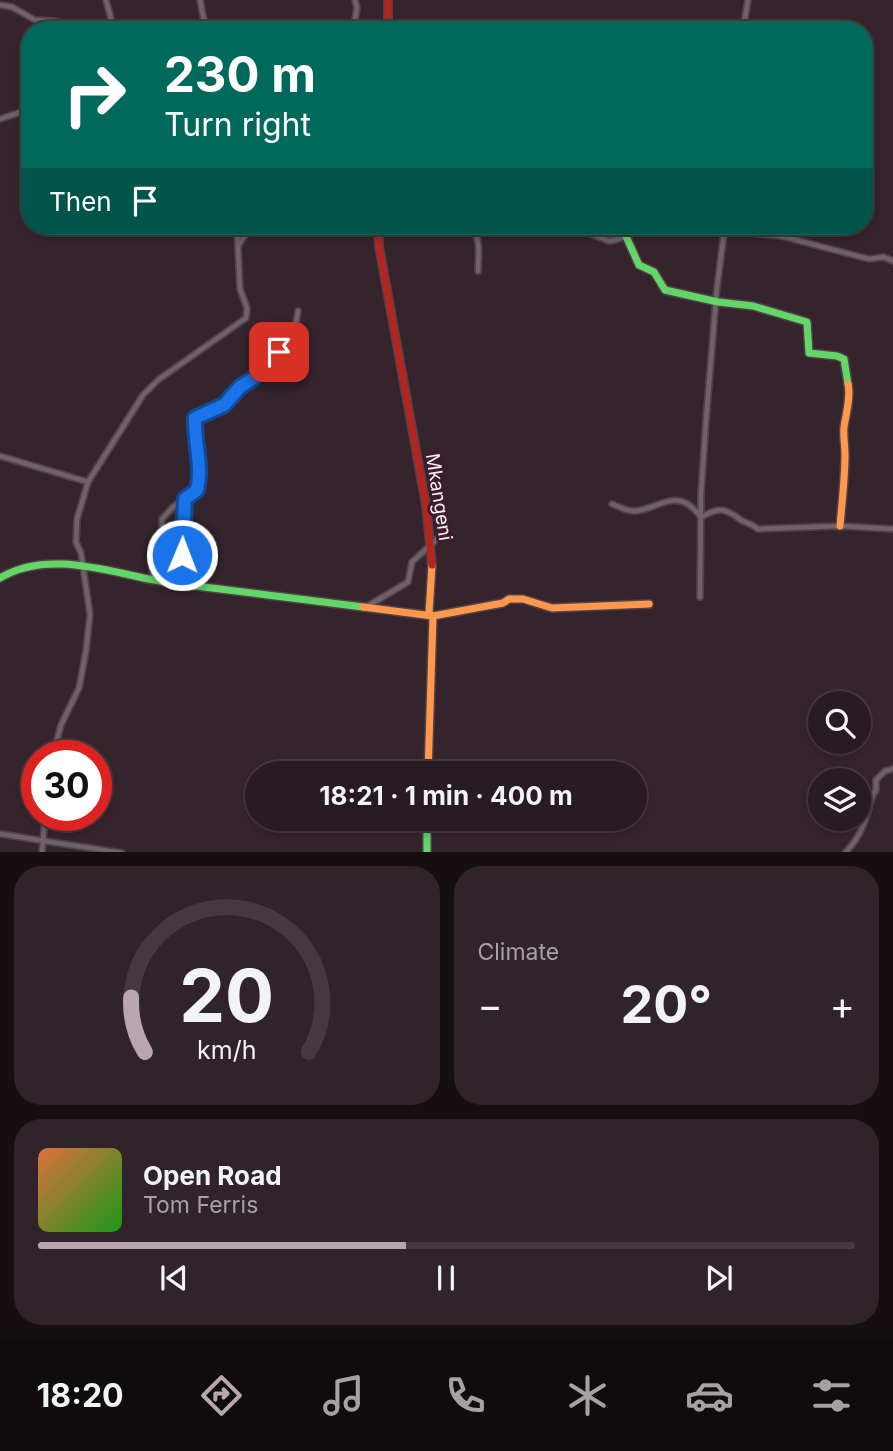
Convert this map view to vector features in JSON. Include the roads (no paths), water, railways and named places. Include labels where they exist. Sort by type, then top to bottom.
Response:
[{"type":"street","points":[[106,0],[112,21]]},
{"type":"street","points":[[200,0],[204,21]]},
{"type":"street","points":[[355,0],[357,8],[355,21]]},
{"type":"street","points":[[388,0],[388,21]]},
{"type":"street","points":[[744,21],[748,0]]},
{"type":"street","points":[[0,5],[12,7],[35,20],[55,21]]},
{"type":"street","points":[[0,119],[21,112]]},
{"type":"street","points":[[57,740],[61,725],[79,688],[86,651],[90,614],[76,534],[77,519],[88,482],[143,395],[158,380],[246,318],[247,308],[240,289],[238,235]]},
{"type":"street","points":[[239,244],[246,235]]},
{"type":"street","name":"Mkangeni","points":[[378,235],[426,505],[432,557],[428,761]]},
{"type":"street","points":[[476,235],[479,246],[478,271]]},
{"type":"street","points":[[594,235],[614,241],[623,235]]},
{"type":"street","points":[[625,235],[639,265],[654,272],[665,290],[707,297],[716,302],[747,304],[807,322],[809,353],[844,359],[850,392],[844,428],[840,526]]},
{"type":"street","points":[[700,597],[704,444],[723,235]]},
{"type":"street","points":[[773,235],[869,259],[884,257],[893,261]]},
{"type":"street","points":[[152,579],[153,553],[162,529],[162,519],[173,507],[197,490],[200,478],[195,418],[224,405],[240,387],[254,378],[268,357],[279,352],[296,323],[298,311]]},
{"type":"street","points":[[0,456],[88,482]]},
{"type":"street","points":[[181,582],[179,567],[183,547],[175,540],[184,521],[185,499]]},
{"type":"street","points":[[612,504],[636,511],[666,501],[682,501],[701,517]]},
{"type":"street","points":[[701,517],[724,509],[758,529],[840,526],[893,529]]},
{"type":"street","points":[[365,608],[408,582],[412,562],[437,539]]},
{"type":"street","points":[[0,578],[10,572],[30,567],[57,565],[104,568],[152,579],[433,616],[503,603],[509,599],[523,599],[552,608],[649,604]]},
{"type":"street","points":[[845,852],[855,843],[869,809],[871,796],[876,790],[876,780],[885,771],[893,769]]},
{"type":"street","points":[[42,852],[44,831]]},
{"type":"street","points":[[427,831],[427,852]]},
{"type":"street","points":[[0,834],[122,852]]}]
